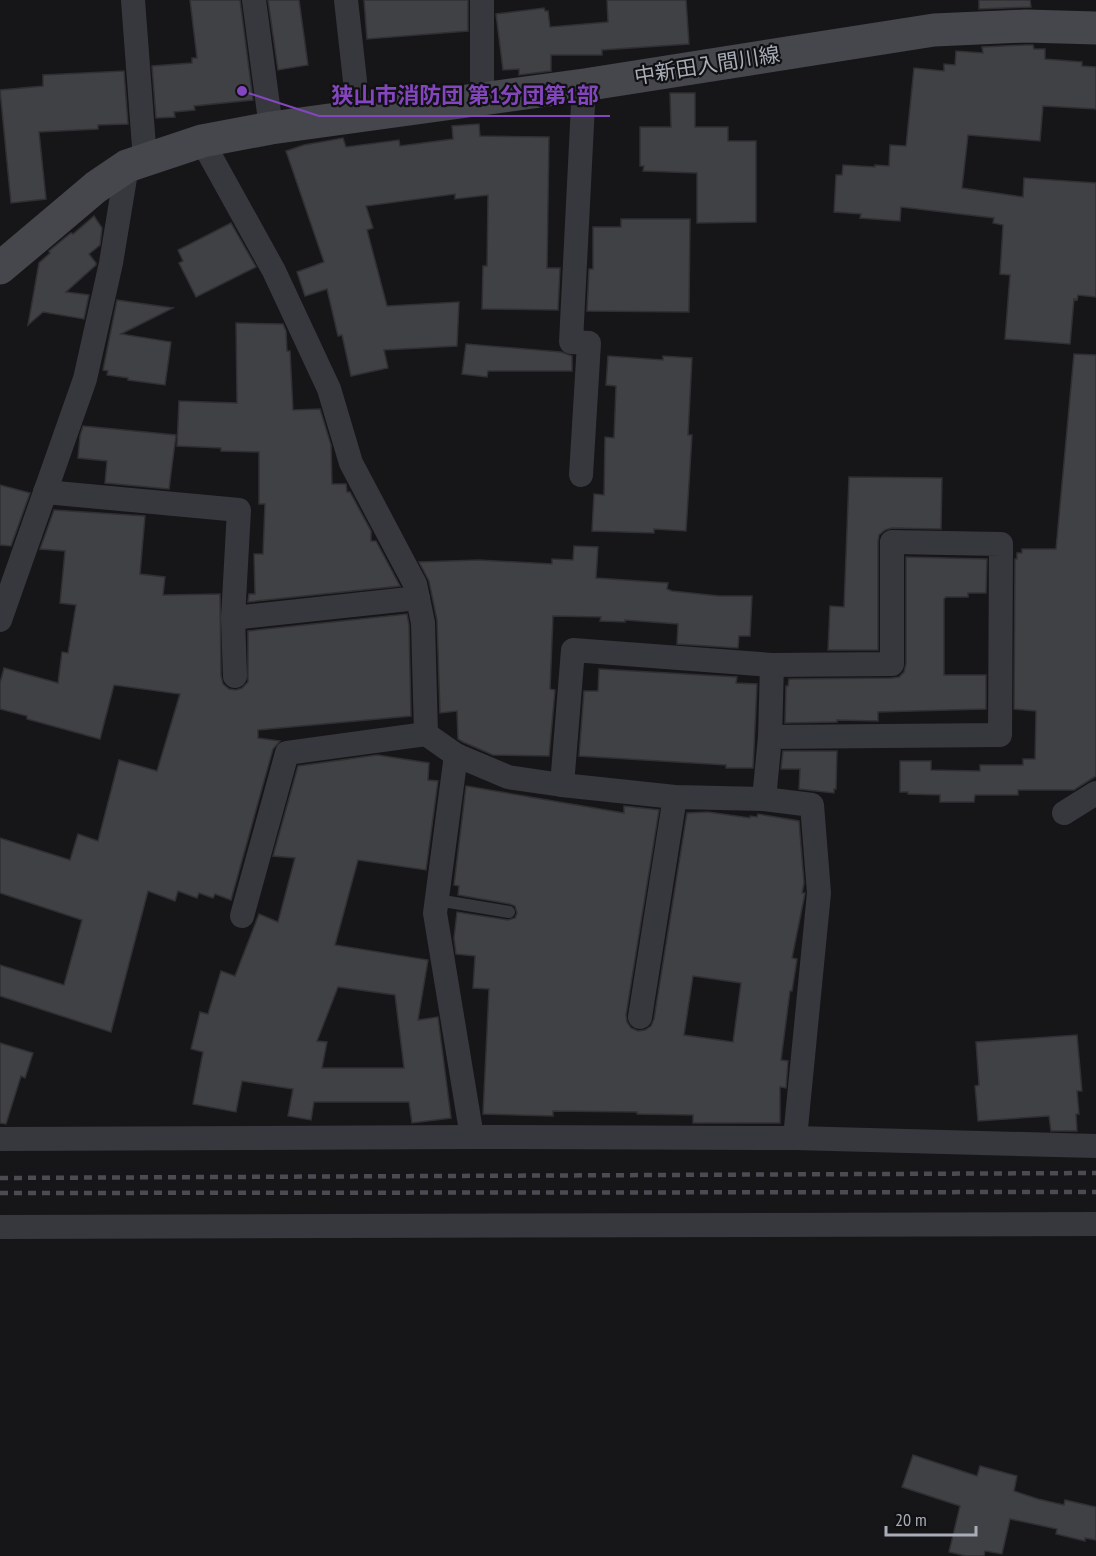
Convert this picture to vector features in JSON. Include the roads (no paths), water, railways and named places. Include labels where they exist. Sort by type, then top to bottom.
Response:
[{"type":"main road","name":"中新田入間川線","points":[[0,268],[96,187],[136,163],[202,141],[271,128],[584,85],[934,30],[1026,27],[1096,28]]},
{"type":"street","points":[[0,620],[85,379],[136,163],[133,0]]},
{"type":"street","points":[[254,0],[271,128]]},
{"type":"street","points":[[346,0],[359,117]]},
{"type":"street","points":[[482,0],[482,98]]},
{"type":"street","points":[[581,475],[589,343],[571,342],[584,85]]},
{"type":"street","points":[[202,141],[274,271],[329,389],[351,463],[415,584],[423,623],[426,734]]},
{"type":"street","points":[[45,492],[239,510],[233,618],[235,676]]},
{"type":"street","points":[[562,785],[573,650],[772,664],[892,664],[892,542],[1001,543],[1000,735],[770,737]]},
{"type":"street","points":[[233,618],[418,598]]},
{"type":"street","points":[[764,799],[770,737],[772,664]]},
{"type":"street","points":[[242,916],[287,753],[426,734],[456,755],[508,777],[675,797],[764,799],[812,805],[819,893],[795,1138]]},
{"type":"street","points":[[456,755],[435,913],[472,1137]]},
{"type":"street","points":[[1064,813],[1096,793]]},
{"type":"street","points":[[640,1017],[675,797]]},
{"type":"street","points":[[0,1139],[795,1138],[1096,1146]]},
{"type":"street","points":[[0,1227],[1096,1224]]},
{"type":"lane","points":[[437,900],[509,912]]},
{"type":"railway","points":[[0,1178],[1096,1173]]},
{"type":"railway","points":[[0,1193],[1096,1192]]},
{"type":"place","name":"狭山市消防団 第1分団第1部","points":[[242,91]]}]
